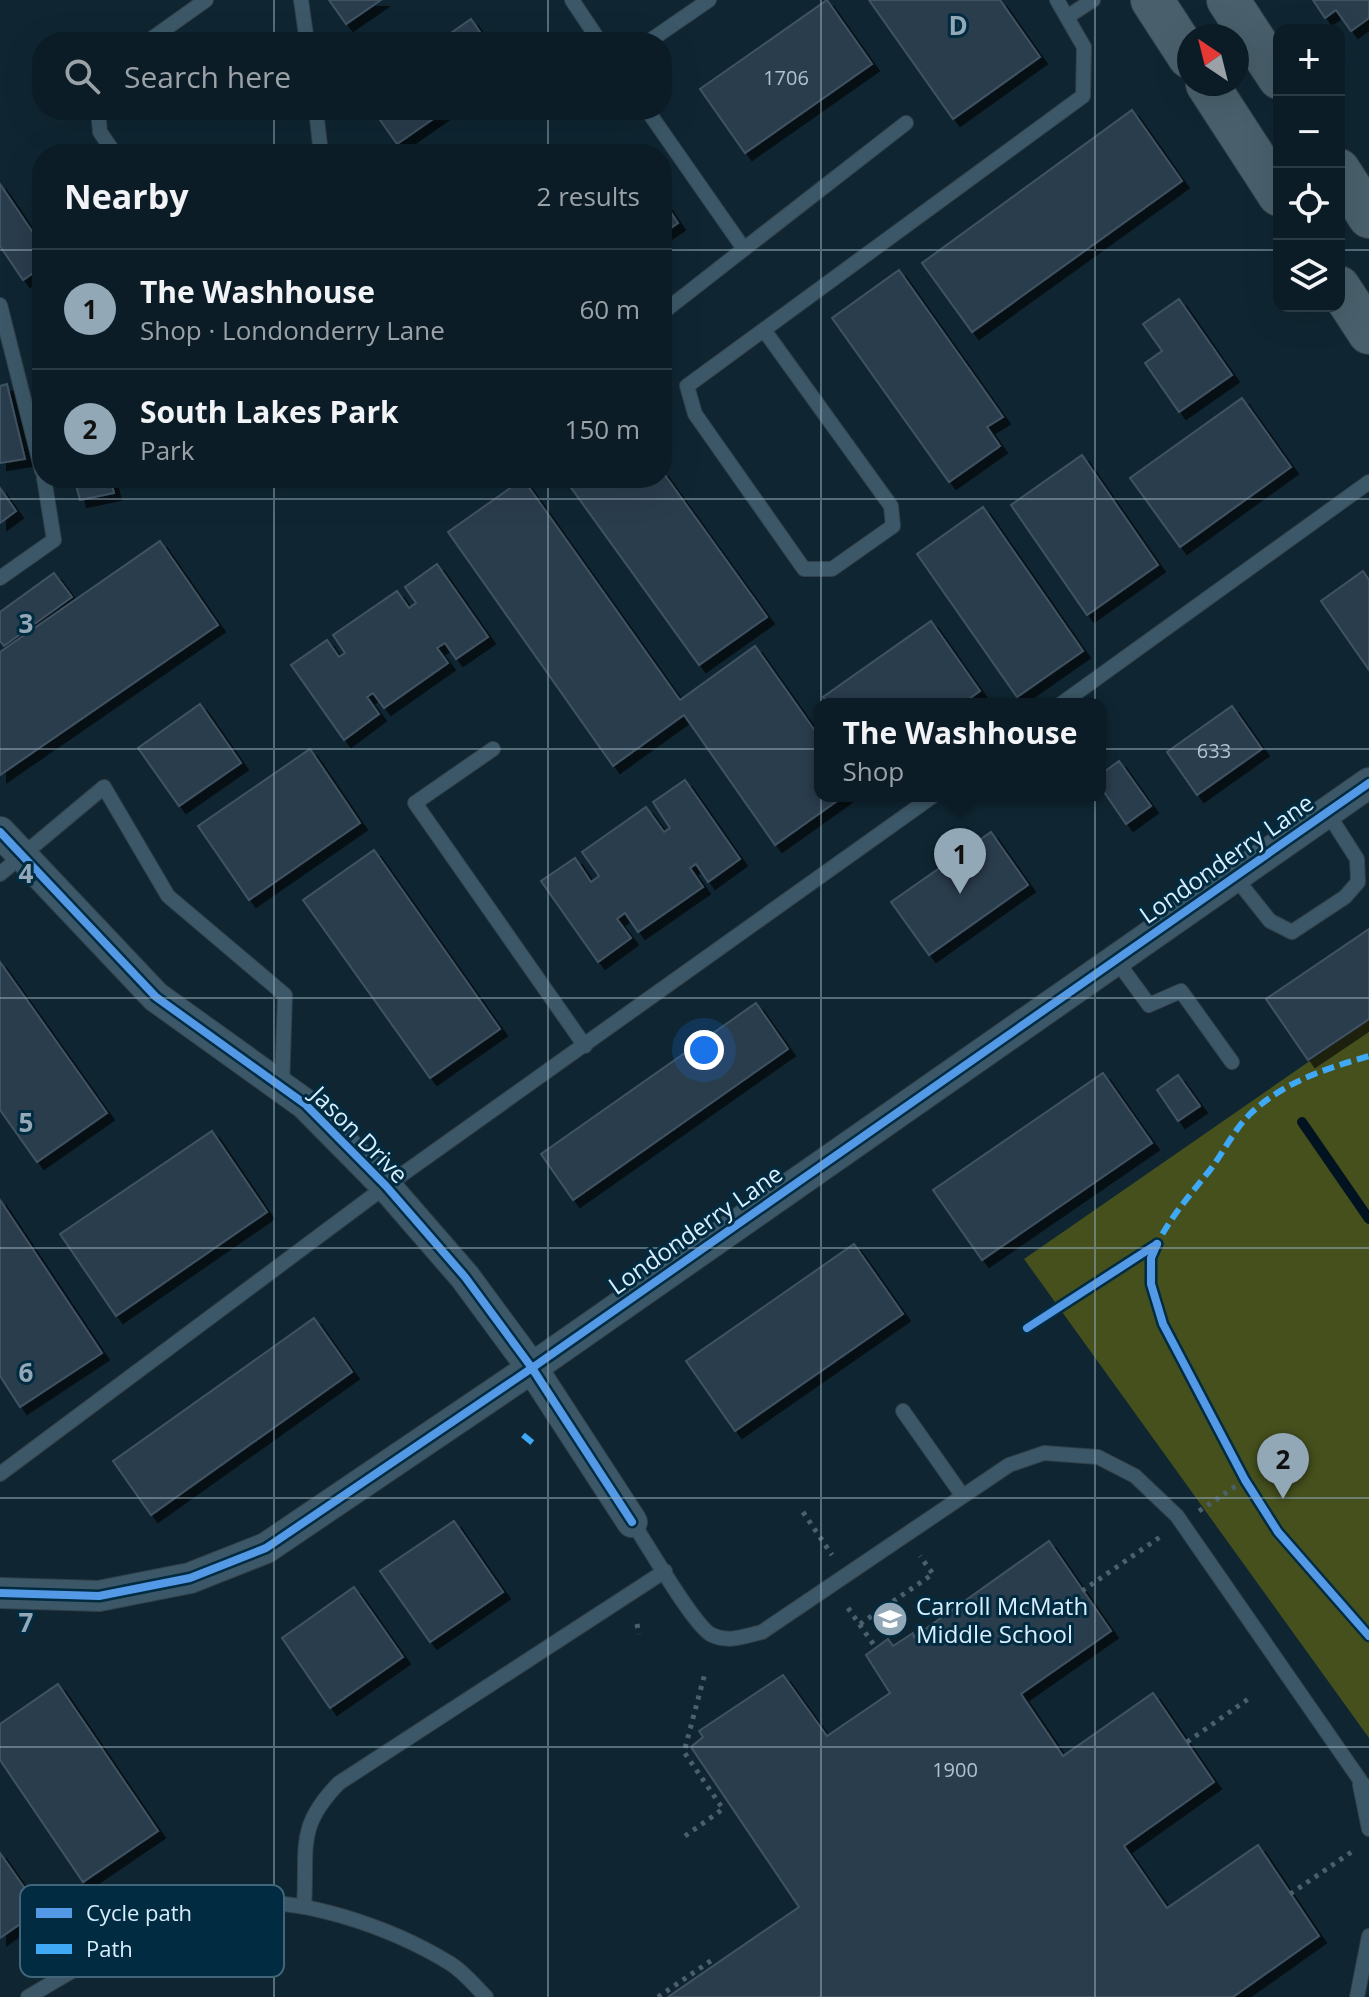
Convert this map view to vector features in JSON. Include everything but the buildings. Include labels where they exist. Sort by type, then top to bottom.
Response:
[{"type":"main road","points":[[1152,0],[1177,39]]},
{"type":"main road","points":[[1228,0],[1273,69]]},
{"type":"main road","points":[[1215,96],[1273,186]]},
{"type":"main road","points":[[1345,179],[1369,217]]},
{"type":"main road","points":[[1345,296],[1369,333]]},
{"type":"street","name":"Londonderry Lane","points":[[0,1593],[99,1596],[190,1578],[266,1548],[532,1368],[1369,783]]},
{"type":"street","name":"Jason Drive","points":[[0,832],[11,866],[156,997],[305,1104],[386,1186],[465,1277],[532,1368],[632,1522]]},
{"type":"lane","points":[[161,32],[206,0]]},
{"type":"lane","points":[[301,0],[306,32]]},
{"type":"lane","points":[[572,0],[593,32]]},
{"type":"lane","points":[[663,32],[709,0]]},
{"type":"lane","points":[[764,330],[891,506],[893,526],[832,569],[804,569],[695,414],[687,386],[1083,96],[1084,47],[1057,0]]},
{"type":"lane","points":[[1067,17],[1093,0]]},
{"type":"lane","points":[[99,120],[100,132],[108,144]]},
{"type":"lane","points":[[317,120],[320,144]]},
{"type":"lane","points":[[654,120],[671,144]]},
{"type":"lane","points":[[672,305],[906,123]]},
{"type":"lane","points":[[672,146],[744,249]]},
{"type":"lane","points":[[0,305],[32,431]]},
{"type":"lane","points":[[1069,698],[1369,482]]},
{"type":"lane","points":[[0,578],[54,540],[46,488]]},
{"type":"lane","points":[[493,749],[415,803],[585,1046]]},
{"type":"lane","points":[[11,866],[104,787],[168,896],[285,995],[282,1088]]},
{"type":"lane","points":[[0,1474],[386,1186],[925,802]]},
{"type":"lane","points":[[1235,877],[1270,921],[1292,932],[1345,897],[1358,882],[1357,859],[1327,812]]},
{"type":"lane","points":[[1116,960],[1149,1005],[1181,991],[1232,1062]]},
{"type":"lane","points":[[903,1411],[962,1495]]},
{"type":"lane","points":[[632,1522],[709,1634],[729,1640],[762,1632],[1009,1465],[1044,1453],[1098,1457],[1135,1476],[1177,1516],[1369,1793]]},
{"type":"lane","points":[[304,1906],[306,1828],[321,1801],[339,1783],[665,1571]]},
{"type":"lane","points":[[1358,1777],[1369,1829]]},
{"type":"lane","points":[[284,1906],[304,1906],[385,1930],[453,1965],[486,1997]]},
{"type":"lane","points":[[1357,1997],[1369,1936]]},
{"type":"lane","points":[[28,1997],[63,1977]]},
{"type":"path","points":[[1196,1513],[1245,1480]]},
{"type":"path","points":[[803,1512],[832,1555]]},
{"type":"path","points":[[1082,1591],[1160,1537]]},
{"type":"path","points":[[860,1624],[933,1574],[920,1556]]},
{"type":"path","points":[[848,1608],[876,1648]]},
{"type":"path","points":[[637,1624],[639,1634]]},
{"type":"path","points":[[685,1836],[723,1809],[684,1752],[705,1673]]},
{"type":"path","points":[[1187,1742],[1251,1697]]},
{"type":"path","points":[[1290,1894],[1353,1851]]},
{"type":"path","points":[[658,1997],[712,1960]]},
{"type":"green space","points":[[1369,1020],[1369,1738],[1024,1259]]},
{"type":"waterway","points":[[1302,1122],[1369,1219]]},
{"type":"marked path","points":[[1154,1250],[1172,1218],[1249,1115],[1290,1085],[1369,1056]]},
{"type":"marked path","points":[[523,1435],[534,1444]]},
{"type":"cycle path","points":[[0,1593],[99,1596],[190,1578],[266,1548],[532,1368],[1369,783]]},
{"type":"cycle path","points":[[0,832],[156,997],[305,1104],[386,1186],[465,1277],[532,1368],[632,1522]]},
{"type":"cycle path","points":[[1157,1244],[1151,1258],[1151,1284],[1163,1324],[1245,1480],[1278,1532],[1369,1636]]},
{"type":"cycle path","points":[[1027,1328],[1157,1244]]},
{"type":"place","name":"The Washhouse","points":[[960,894]]},
{"type":"place","name":"South Lakes Park","points":[[1283,1499]]},
{"type":"place","name":"Carroll McMath Middle School","points":[[890,1619]]}]
